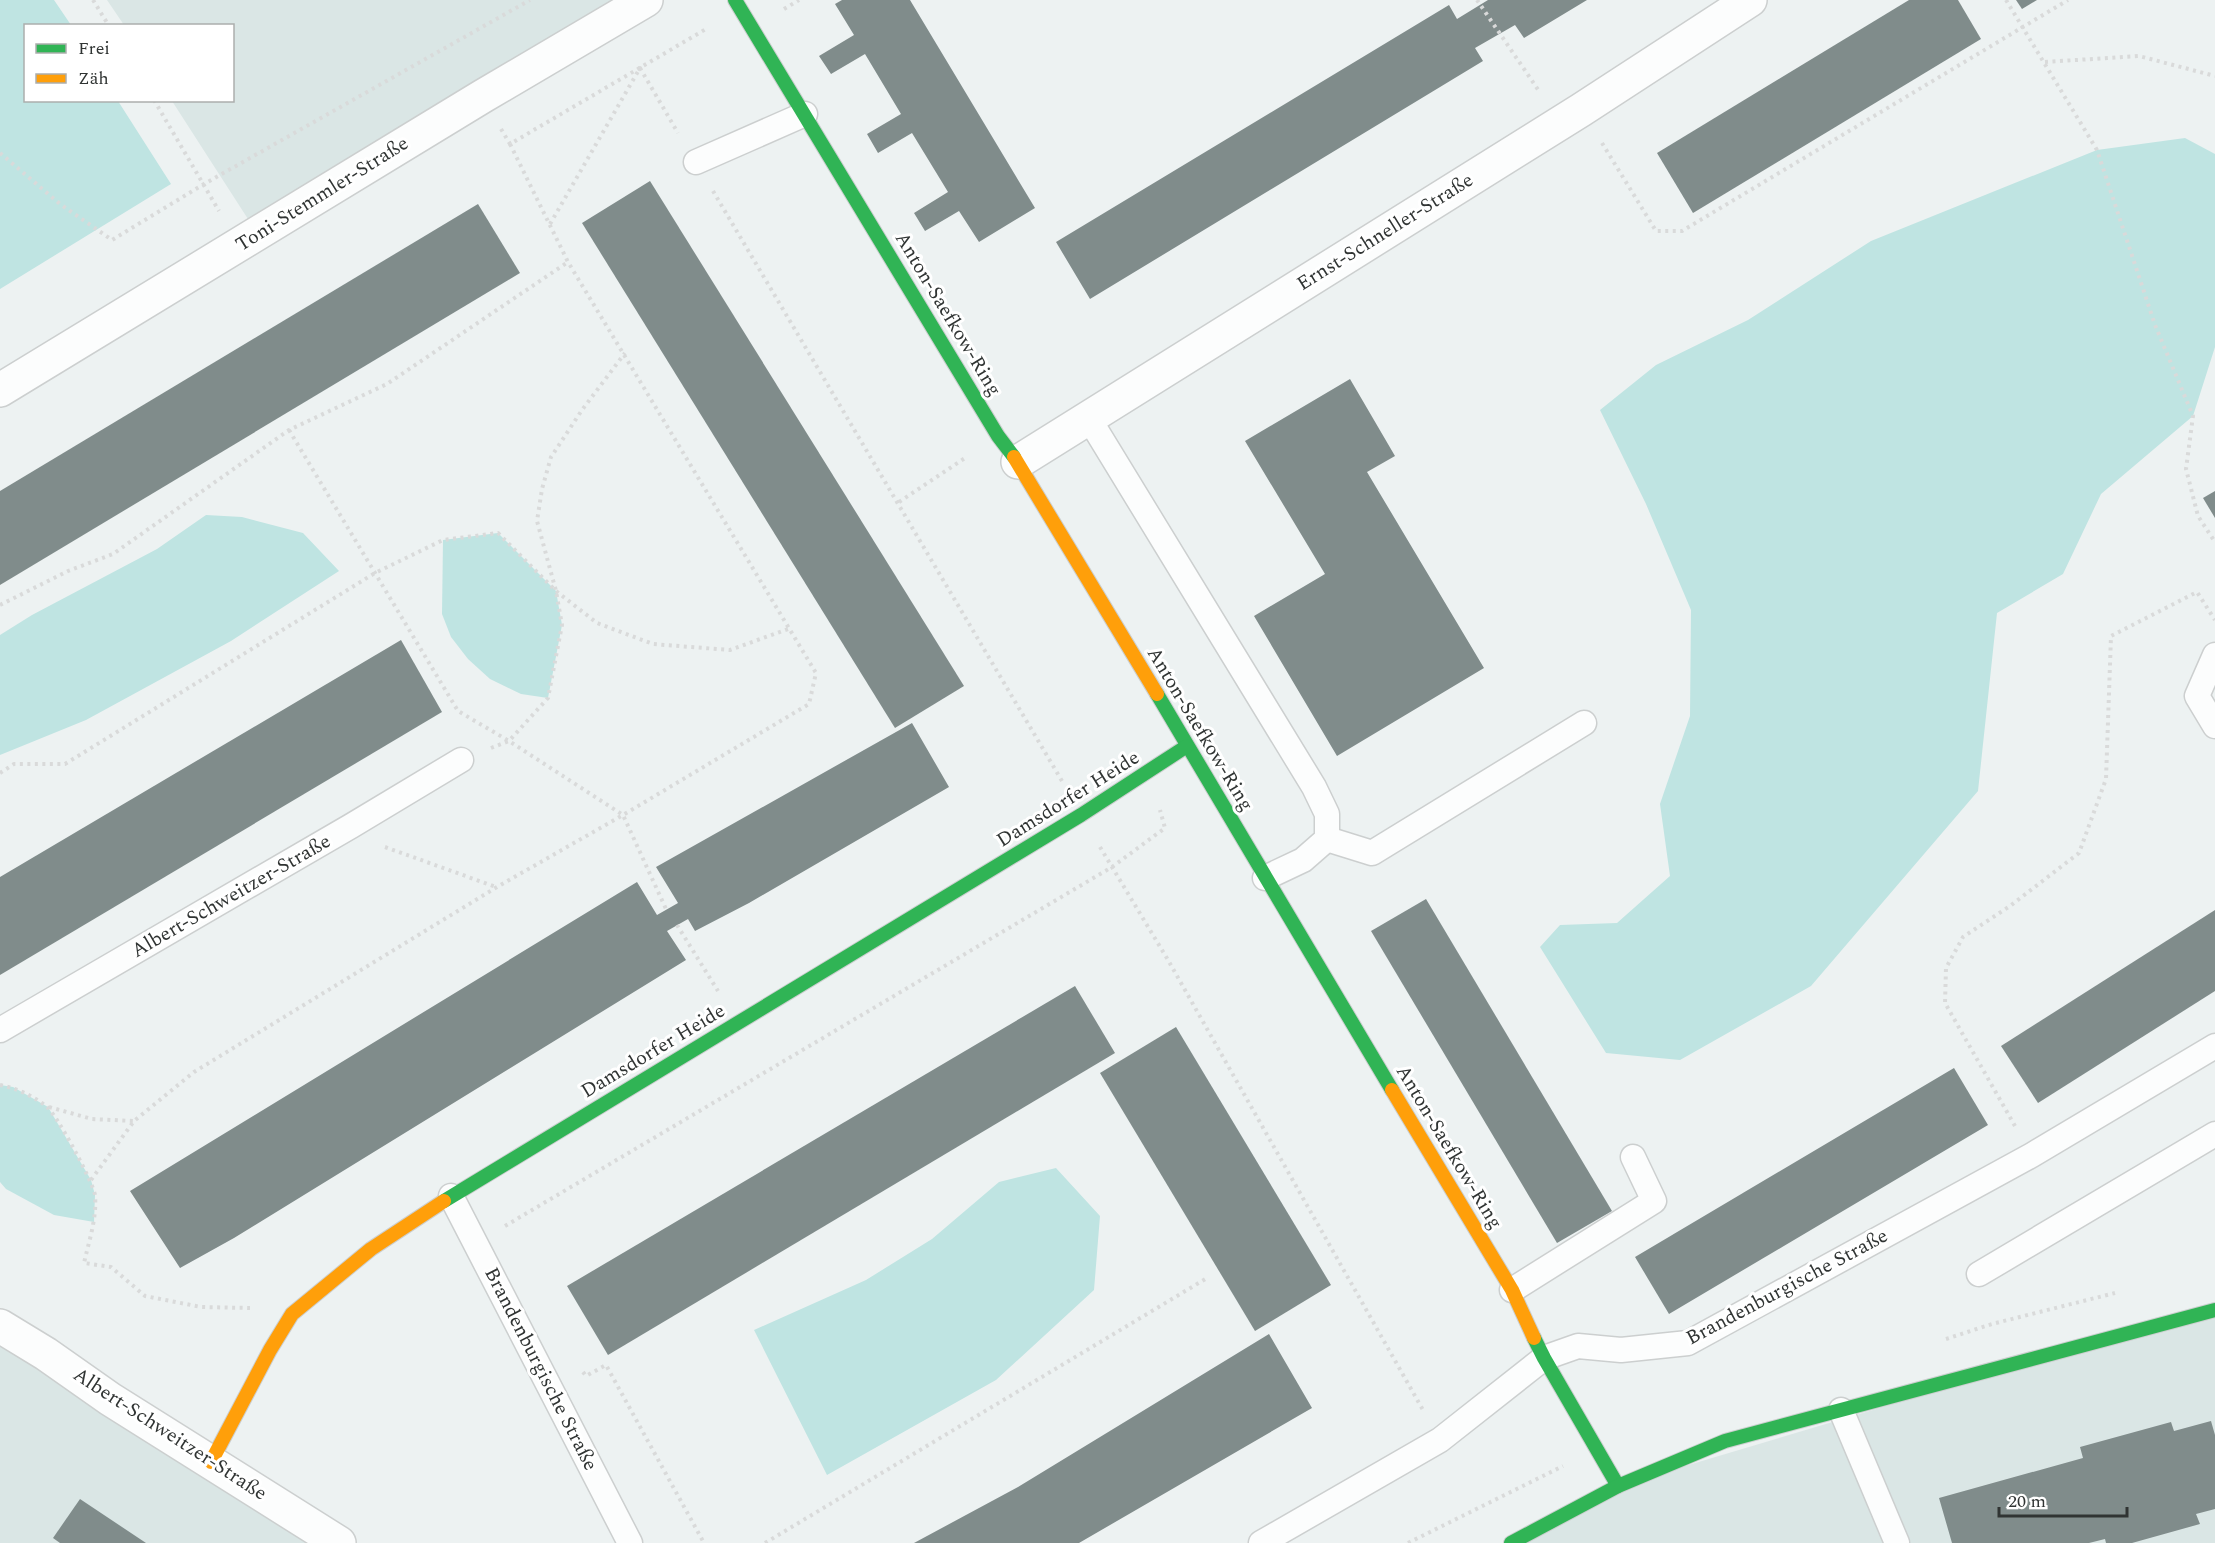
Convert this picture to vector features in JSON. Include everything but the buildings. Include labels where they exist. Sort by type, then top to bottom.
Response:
[{"type":"street","name":"Toni-Stemmler-Straße","points":[[0,390],[483,96],[646,0]]},
{"type":"street","name":"Ernst-Schneller-Straße","points":[[1018,462],[1571,116],[1750,0]]},
{"type":"street","name":"Anton-Saefkow-Ring","points":[[738,4],[998,436],[1018,462],[1512,1290],[1544,1358],[1618,1486]]},
{"type":"street","name":"Damsdorfer Heide","points":[[211,1462],[270,1350],[292,1314],[371,1249],[451,1196],[1081,815],[1187,746]]},
{"type":"street","points":[[1511,1543],[1618,1486],[1725,1441],[2215,1310]]},
{"type":"street","name":"Albert-Schweitzer-Straße","points":[[0,1326],[46,1354],[110,1399],[339,1543]]},
{"type":"lane","points":[[696,162],[805,114]]},
{"type":"lane","points":[[1088,417],[1314,787],[1327,814],[1327,839],[1303,860],[1265,878]]},
{"type":"lane","points":[[2215,655],[2197,696],[2215,726]]},
{"type":"lane","points":[[1327,839],[1372,853],[1584,723]]},
{"type":"lane","name":"Albert-Schweitzer-Straße","points":[[0,1030],[461,760]]},
{"type":"lane","name":"Brandenburgische Straße","points":[[1261,1543],[1440,1440],[1544,1358],[1578,1346],[1621,1350],[1688,1343],[2032,1155],[2215,1046]]},
{"type":"lane","points":[[1979,1274],[2215,1134]]},
{"type":"lane","points":[[1512,1290],[1654,1201],[1632,1157]]},
{"type":"lane","name":"Brandenburgische Straße","points":[[451,1196],[630,1543]]},
{"type":"lane","points":[[1841,1410],[1897,1543]]},
{"type":"path","points":[[93,0],[108,24]]},
{"type":"path","points":[[0,153],[60,204],[111,240],[204,184],[530,0]]},
{"type":"path","points":[[1477,0],[1571,116],[1656,231],[1682,231],[2068,0]]},
{"type":"path","points":[[2006,0],[2097,150],[2155,325],[2193,416],[2186,469],[2198,516],[2215,543]]},
{"type":"path","points":[[510,144],[640,68],[738,4]]},
{"type":"path","points":[[2044,62],[2139,56],[2215,76]]},
{"type":"path","points":[[640,68],[899,502],[1168,960],[1440,1440]]},
{"type":"path","points":[[550,224],[640,68]]},
{"type":"path","points":[[91,1180],[134,1121],[194,1072],[497,887],[809,704],[816,673],[568,262],[510,144],[483,96]]},
{"type":"path","points":[[155,102],[238,246]]},
{"type":"path","points":[[0,606],[68,571],[113,554],[289,430],[387,384],[568,262]]},
{"type":"path","points":[[461,760],[509,741],[548,698],[562,625],[556,591],[537,521],[542,489],[551,457],[582,410],[625,353]]},
{"type":"path","points":[[289,430],[458,711],[509,741],[623,815],[666,909]]},
{"type":"path","points":[[899,502],[998,436]]},
{"type":"path","points":[[0,773],[14,764],[65,764],[375,573],[443,540],[498,533],[556,591],[597,623],[653,644],[730,650],[788,630]]},
{"type":"path","points":[[2032,1155],[1945,1003],[1946,968],[1963,938],[2010,906],[2079,853],[2106,779],[2111,636],[2197,592],[2215,620]]},
{"type":"path","points":[[476,1243],[1112,867],[1165,828],[1147,773]]},
{"type":"path","points":[[351,826],[389,849],[497,887]]},
{"type":"path","points":[[677,925],[738,1022]]},
{"type":"path","points":[[0,1086],[13,1088],[48,1107],[92,1119],[134,1121]]},
{"type":"path","points":[[48,1107],[91,1180],[95,1195],[94,1222],[84,1263],[111,1267],[145,1296],[201,1307],[248,1308],[292,1314]]},
{"type":"path","points":[[765,1543],[1208,1278]]},
{"type":"path","points":[[580,1366],[586,1376],[606,1365],[704,1543]]},
{"type":"path","points":[[1408,1543],[1597,1449]]},
{"type":"shaded area","points":[[0,0],[54,0],[70,24],[24,24],[24,102],[119,102],[171,184],[0,289]]},
{"type":"shaded area","points":[[107,0],[646,0],[257,233],[173,102],[234,102],[234,24],[123,24]]},
{"type":"shaded area","points":[[2185,138],[2215,154],[2215,347],[2193,416],[2101,494],[2063,574],[1997,613],[1978,791],[1811,986],[1680,1060],[1606,1053],[1540,947],[1560,925],[1617,923],[1670,876],[1660,804],[1690,716],[1691,610],[1646,504],[1600,410],[1656,365],[1748,320],[1871,241],[2097,150]]},
{"type":"shaded area","points":[[206,515],[242,517],[303,533],[339,571],[231,641],[86,720],[0,755],[0,635],[32,615],[157,549]]},
{"type":"shaded area","points":[[498,533],[556,591],[562,625],[548,698],[521,694],[490,679],[468,659],[451,637],[442,614],[443,540]]},
{"type":"shaded area","points":[[0,1085],[13,1087],[48,1107],[91,1180],[95,1195],[94,1222],[54,1215],[6,1189],[0,1182]]},
{"type":"shaded area","points":[[1056,1168],[1100,1216],[1094,1290],[996,1380],[827,1475],[754,1330],[866,1280],[932,1239],[999,1182]]},
{"type":"shaded area","points":[[2215,1308],[2215,1543],[1511,1543],[1618,1486]]},
{"type":"shaded area","points":[[0,1324],[339,1543],[0,1543]]},
{"type":"traffic: fast","points":[[735,0],[998,436],[1014,457]]},
{"type":"traffic: fast","points":[[1157,694],[1392,1090]]},
{"type":"traffic: fast","points":[[444,1201],[1081,815],[1187,746]]},
{"type":"traffic: fast","points":[[1511,1543],[1618,1486],[1725,1441],[2215,1310]]},
{"type":"traffic: fast","points":[[1534,1338],[1618,1486]]},
{"type":"traffic: slow","points":[[1014,457],[1157,694]]},
{"type":"traffic: slow","points":[[1392,1090],[1512,1290],[1534,1338]]},
{"type":"traffic: slow","points":[[211,1462],[270,1350],[292,1314],[371,1249],[444,1201]]}]
